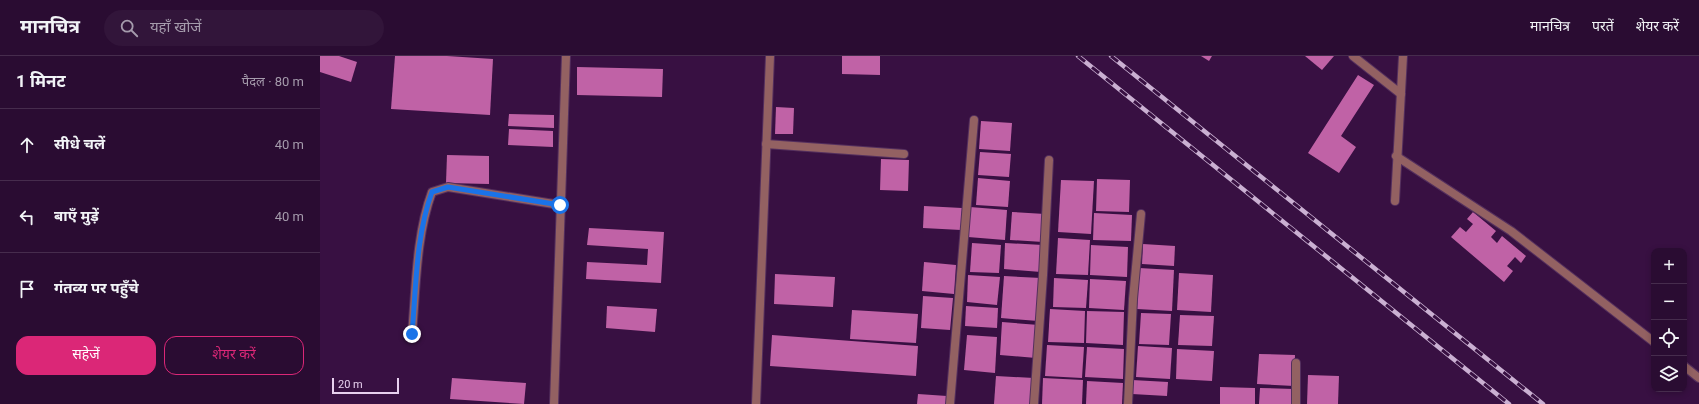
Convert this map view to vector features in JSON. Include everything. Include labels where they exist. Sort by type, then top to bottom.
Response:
[{"type":"street","points":[[554,404],[566,56]]},
{"type":"street","points":[[756,404],[770,56]]},
{"type":"street","points":[[1354,56],[1401,94]]},
{"type":"street","points":[[1395,201],[1396,156],[1403,56]]},
{"type":"street","points":[[950,404],[974,120]]},
{"type":"street","points":[[766,144],[904,154]]},
{"type":"street","points":[[1396,156],[1511,231],[1651,340]]},
{"type":"street","points":[[1034,404],[1049,160]]},
{"type":"street","points":[[412,334],[419,255],[425,214],[432,192],[448,187],[560,205]]},
{"type":"street","points":[[1128,404],[1133,299],[1141,214]]},
{"type":"street","points":[[1296,363],[1296,404]]},
{"type":"street","points":[[1687,368],[1699,378]]},
{"type":"building","points":[[320,56],[339,56],[357,62],[351,82],[320,72]]},
{"type":"building","points":[[395,56],[447,56],[493,59],[490,115],[391,109]]},
{"type":"building","points":[[842,56],[880,56],[880,75],[842,74]]},
{"type":"building","points":[[1201,56],[1212,56],[1209,61]]},
{"type":"building","points":[[1305,56],[1334,56],[1322,70]]},
{"type":"building","points":[[577,67],[663,69],[662,97],[577,95]]},
{"type":"building","points":[[1358,75],[1374,85],[1341,136],[1356,147],[1339,173],[1308,153]]},
{"type":"building","points":[[776,107],[794,108],[793,134],[775,134]]},
{"type":"building","points":[[509,114],[554,115],[554,128],[508,126]]},
{"type":"building","points":[[981,121],[1012,123],[1010,151],[979,149]]},
{"type":"building","points":[[509,129],[553,131],[553,147],[508,145]]},
{"type":"building","points":[[980,152],[1011,154],[1009,177],[978,175]]},
{"type":"building","points":[[447,155],[489,156],[489,184],[446,183]]},
{"type":"building","points":[[881,159],[909,160],[908,191],[880,190]]},
{"type":"building","points":[[978,178],[1010,181],[1008,207],[976,205]]},
{"type":"building","points":[[1097,179],[1130,180],[1129,212],[1096,211]]},
{"type":"building","points":[[1061,180],[1094,181],[1091,234],[1058,232]]},
{"type":"building","points":[[924,206],[962,208],[961,230],[923,228]]},
{"type":"building","points":[[970,207],[1007,210],[1005,240],[968,237]]},
{"type":"building","points":[[1012,212],[1045,214],[1043,242],[1010,240]]},
{"type":"building","points":[[1473,212],[1496,231],[1491,237],[1497,243],[1502,236],[1526,256],[1521,263],[1515,257],[1507,266],[1513,271],[1504,282],[1451,237],[1460,227],[1466,232],[1473,224],[1467,219]]},
{"type":"building","points":[[1094,213],[1132,215],[1131,241],[1093,240]]},
{"type":"building","points":[[589,228],[664,232],[661,283],[586,279],[587,262],[647,265],[648,249],[587,245]]},
{"type":"building","points":[[1058,238],[1090,240],[1088,275],[1056,274]]},
{"type":"building","points":[[972,243],[1001,245],[999,273],[970,272]]},
{"type":"building","points":[[1005,243],[1043,245],[1041,272],[1004,269]]},
{"type":"building","points":[[1143,244],[1175,246],[1174,266],[1142,264]]},
{"type":"building","points":[[1091,245],[1128,247],[1127,277],[1090,275]]},
{"type":"building","points":[[924,262],[956,265],[954,294],[922,291]]},
{"type":"building","points":[[1139,268],[1174,270],[1172,311],[1137,309]]},
{"type":"building","points":[[1179,273],[1213,275],[1211,312],[1177,310]]},
{"type":"building","points":[[775,274],[835,277],[833,307],[774,304]]},
{"type":"building","points":[[968,275],[1000,277],[997,305],[967,302]]},
{"type":"building","points":[[1004,276],[1041,278],[1038,321],[1001,318]]},
{"type":"building","points":[[1054,278],[1088,280],[1086,308],[1053,307]]},
{"type":"building","points":[[1090,279],[1126,281],[1124,310],[1089,308]]},
{"type":"building","points":[[923,296],[953,298],[950,330],[921,328]]},
{"type":"building","points":[[607,306],[657,309],[655,332],[606,328]]},
{"type":"building","points":[[966,306],[998,308],[997,328],[965,326]]},
{"type":"building","points":[[1050,309],[1085,311],[1084,343],[1048,342]]},
{"type":"building","points":[[852,310],[918,314],[916,343],[850,339]]},
{"type":"building","points":[[1087,311],[1124,312],[1123,345],[1086,343]]},
{"type":"building","points":[[1141,313],[1171,314],[1169,345],[1139,344]]},
{"type":"building","points":[[1180,315],[1214,316],[1212,346],[1178,345]]},
{"type":"building","points":[[1002,322],[1039,325],[1036,358],[1000,355]]},
{"type":"building","points":[[772,335],[918,346],[916,376],[770,366]]},
{"type":"building","points":[[967,335],[997,337],[995,373],[964,370]]},
{"type":"building","points":[[1047,345],[1084,347],[1082,378],[1045,376]]},
{"type":"building","points":[[1138,346],[1172,348],[1170,379],[1136,377]]},
{"type":"building","points":[[1087,347],[1124,349],[1123,379],[1085,377]]},
{"type":"building","points":[[1177,349],[1214,351],[1212,381],[1176,379]]},
{"type":"building","points":[[1259,354],[1295,355],[1294,386],[1257,384]]},
{"type":"building","points":[[1308,375],[1339,376],[1338,404],[1307,404]]},
{"type":"building","points":[[996,376],[1034,378],[1033,404],[994,404]]},
{"type":"building","points":[[452,378],[526,383],[524,404],[450,399]]},
{"type":"building","points":[[1043,378],[1083,380],[1082,404],[1042,404]]},
{"type":"building","points":[[1132,380],[1168,382],[1167,396],[1132,394]]},
{"type":"building","points":[[1087,381],[1123,383],[1122,404],[1086,404]]},
{"type":"building","points":[[1220,387],[1255,388],[1255,404],[1220,404]]},
{"type":"building","points":[[1260,388],[1294,389],[1294,404],[1259,404]]},
{"type":"building","points":[[918,394],[947,396],[947,404],[917,404]]},
{"type":"railway","points":[[1078,56],[1509,404]]},
{"type":"railway","points":[[1111,56],[1543,404]]},
{"type":"route","points":[[412,334],[419,255],[425,214],[432,192],[448,187],[560,205]]}]
